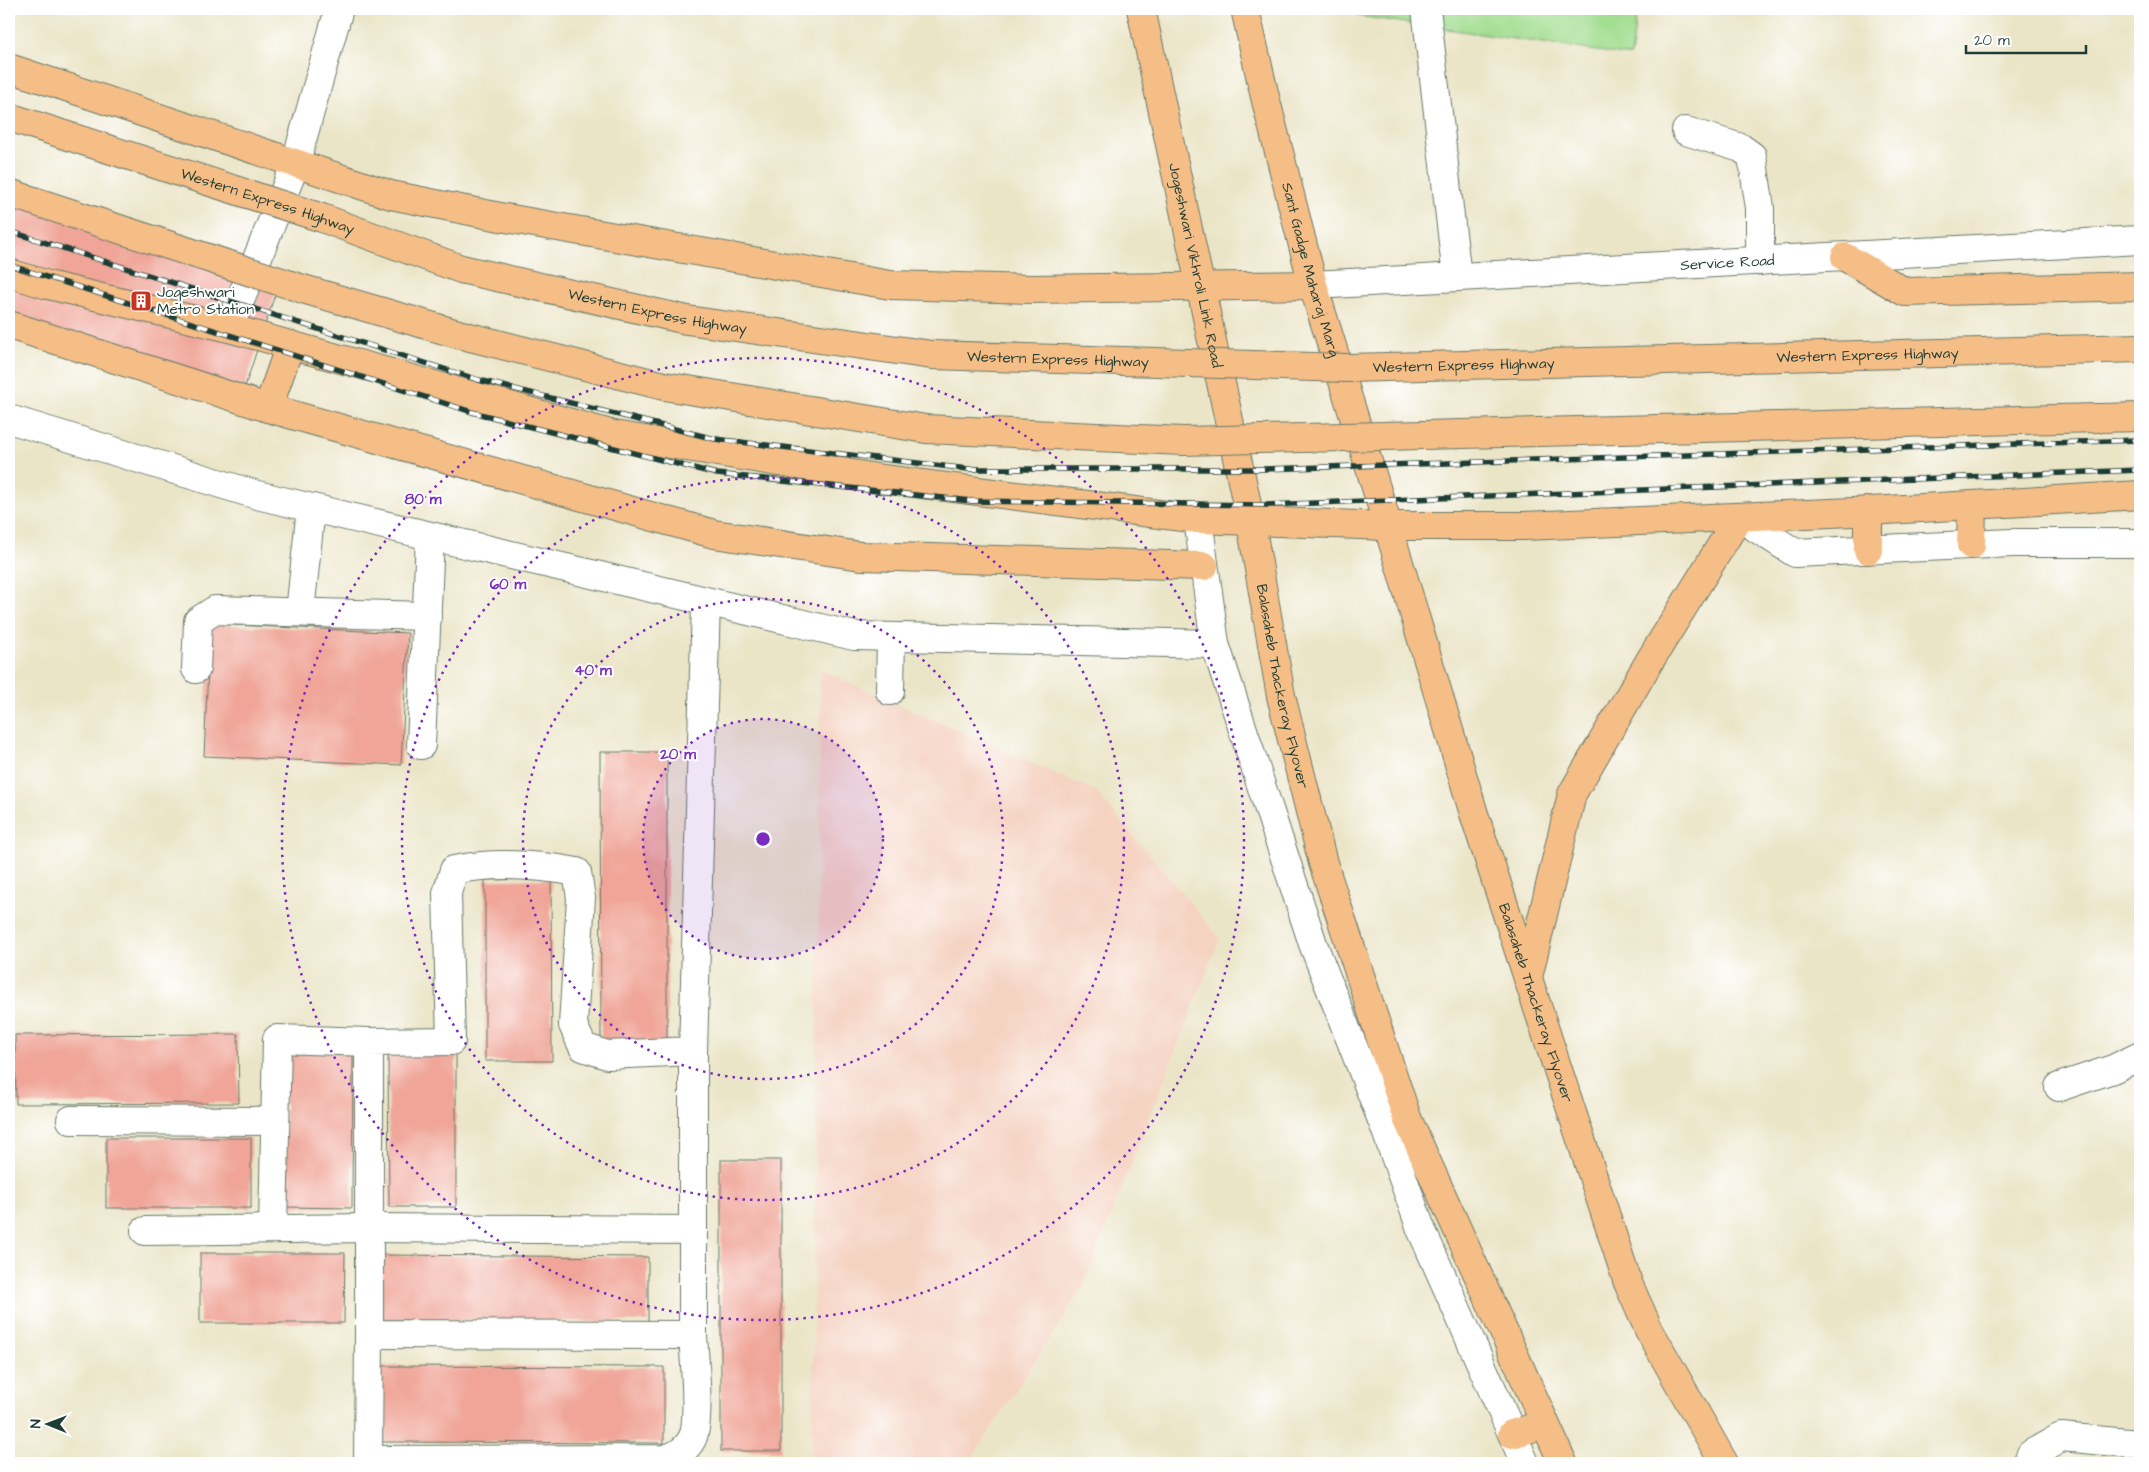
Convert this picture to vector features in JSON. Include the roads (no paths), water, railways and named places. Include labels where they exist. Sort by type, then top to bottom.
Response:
[{"type":"main road","name":"Jogeshwari Vikhroli Link Road","points":[[1141,9],[1199,288],[1251,523]]},
{"type":"main road","name":"Sant Gadge Maharaj Marg","points":[[1245,9],[1265,98],[1314,285],[1388,526]]},
{"type":"main road","points":[[9,68],[295,165],[400,197],[890,285],[1031,290],[1314,285]]},
{"type":"main road","name":"Western Express Highway","points":[[9,117],[322,218],[461,269],[687,320],[932,355],[1347,368],[2140,348]]},
{"type":"main road","points":[[9,193],[303,289],[458,334],[664,386],[926,429],[1183,441],[2140,416]]},
{"type":"main road","points":[[1845,257],[1905,292],[2140,286]]},
{"type":"main road","points":[[9,273],[48,285],[230,328],[614,435],[883,479],[1198,519],[1251,523],[1388,526],[1524,526],[1868,511],[2140,495]]},
{"type":"main road","points":[[9,325],[268,408],[714,534],[861,556],[1204,566]]},
{"type":"main road","points":[[268,408],[290,345]]},
{"type":"main road","points":[[1971,545],[1972,505]]},
{"type":"main road","points":[[1868,511],[1868,550]]},
{"type":"main road","points":[[1528,977],[1572,794],[1649,662],[1739,517]]},
{"type":"main road","name":"Balasaheb Thackeray Flyover","points":[[1251,523],[1281,696],[1326,872],[1407,1118],[1563,1463]]},
{"type":"main road","name":"Balasaheb Thackeray Flyover","points":[[1388,526],[1474,814],[1628,1283],[1648,1330],[1724,1463]]},
{"type":"main road","points":[[1512,1434],[1545,1424]]},
{"type":"street","points":[[230,328],[295,165],[339,9]]},
{"type":"street","points":[[1426,9],[1457,277]]},
{"type":"street","points":[[1686,131],[1741,148],[1752,156],[1760,208],[1760,261]]},
{"type":"street","name":"Service Road","points":[[1314,285],[2140,240]]},
{"type":"street","points":[[9,419],[257,495],[854,636],[1215,644]]},
{"type":"street","points":[[300,612],[312,508]]},
{"type":"street","points":[[1739,517],[1795,553],[1971,545],[2140,543]]},
{"type":"street","points":[[1198,519],[1215,644],[1313,944],[1385,1128],[1421,1229],[1526,1463]]},
{"type":"street","points":[[421,745],[430,537]]},
{"type":"street","points":[[369,1042],[368,1460],[665,1459],[678,1456],[692,1439],[696,1421],[693,1335],[693,1051],[706,602]]},
{"type":"street","points":[[196,670],[198,622],[214,610],[427,616]]},
{"type":"street","points":[[890,691],[891,637]]},
{"type":"street","points":[[273,1229],[277,1039],[369,1042],[451,1041],[447,893],[454,870],[469,867],[549,867],[577,872],[582,898],[573,1024],[583,1047],[607,1055],[693,1051]]},
{"type":"street","points":[[2059,1087],[2113,1069],[2140,1056]]},
{"type":"street","points":[[71,1120],[276,1120]]},
{"type":"street","points":[[145,1231],[368,1228],[693,1230]]},
{"type":"street","points":[[369,1334],[693,1335]]},
{"type":"street","points":[[2027,1463],[2031,1454],[2061,1437],[2140,1444]]},
{"type":"railway","points":[[9,231],[479,380],[715,439],[968,469],[1264,469],[2140,440]]},
{"type":"railway","points":[[9,265],[472,412],[717,474],[972,501],[1266,505],[2140,470]]},
{"type":"place","name":"Jogeshwari Metro Station","points":[[141,301]]}]
